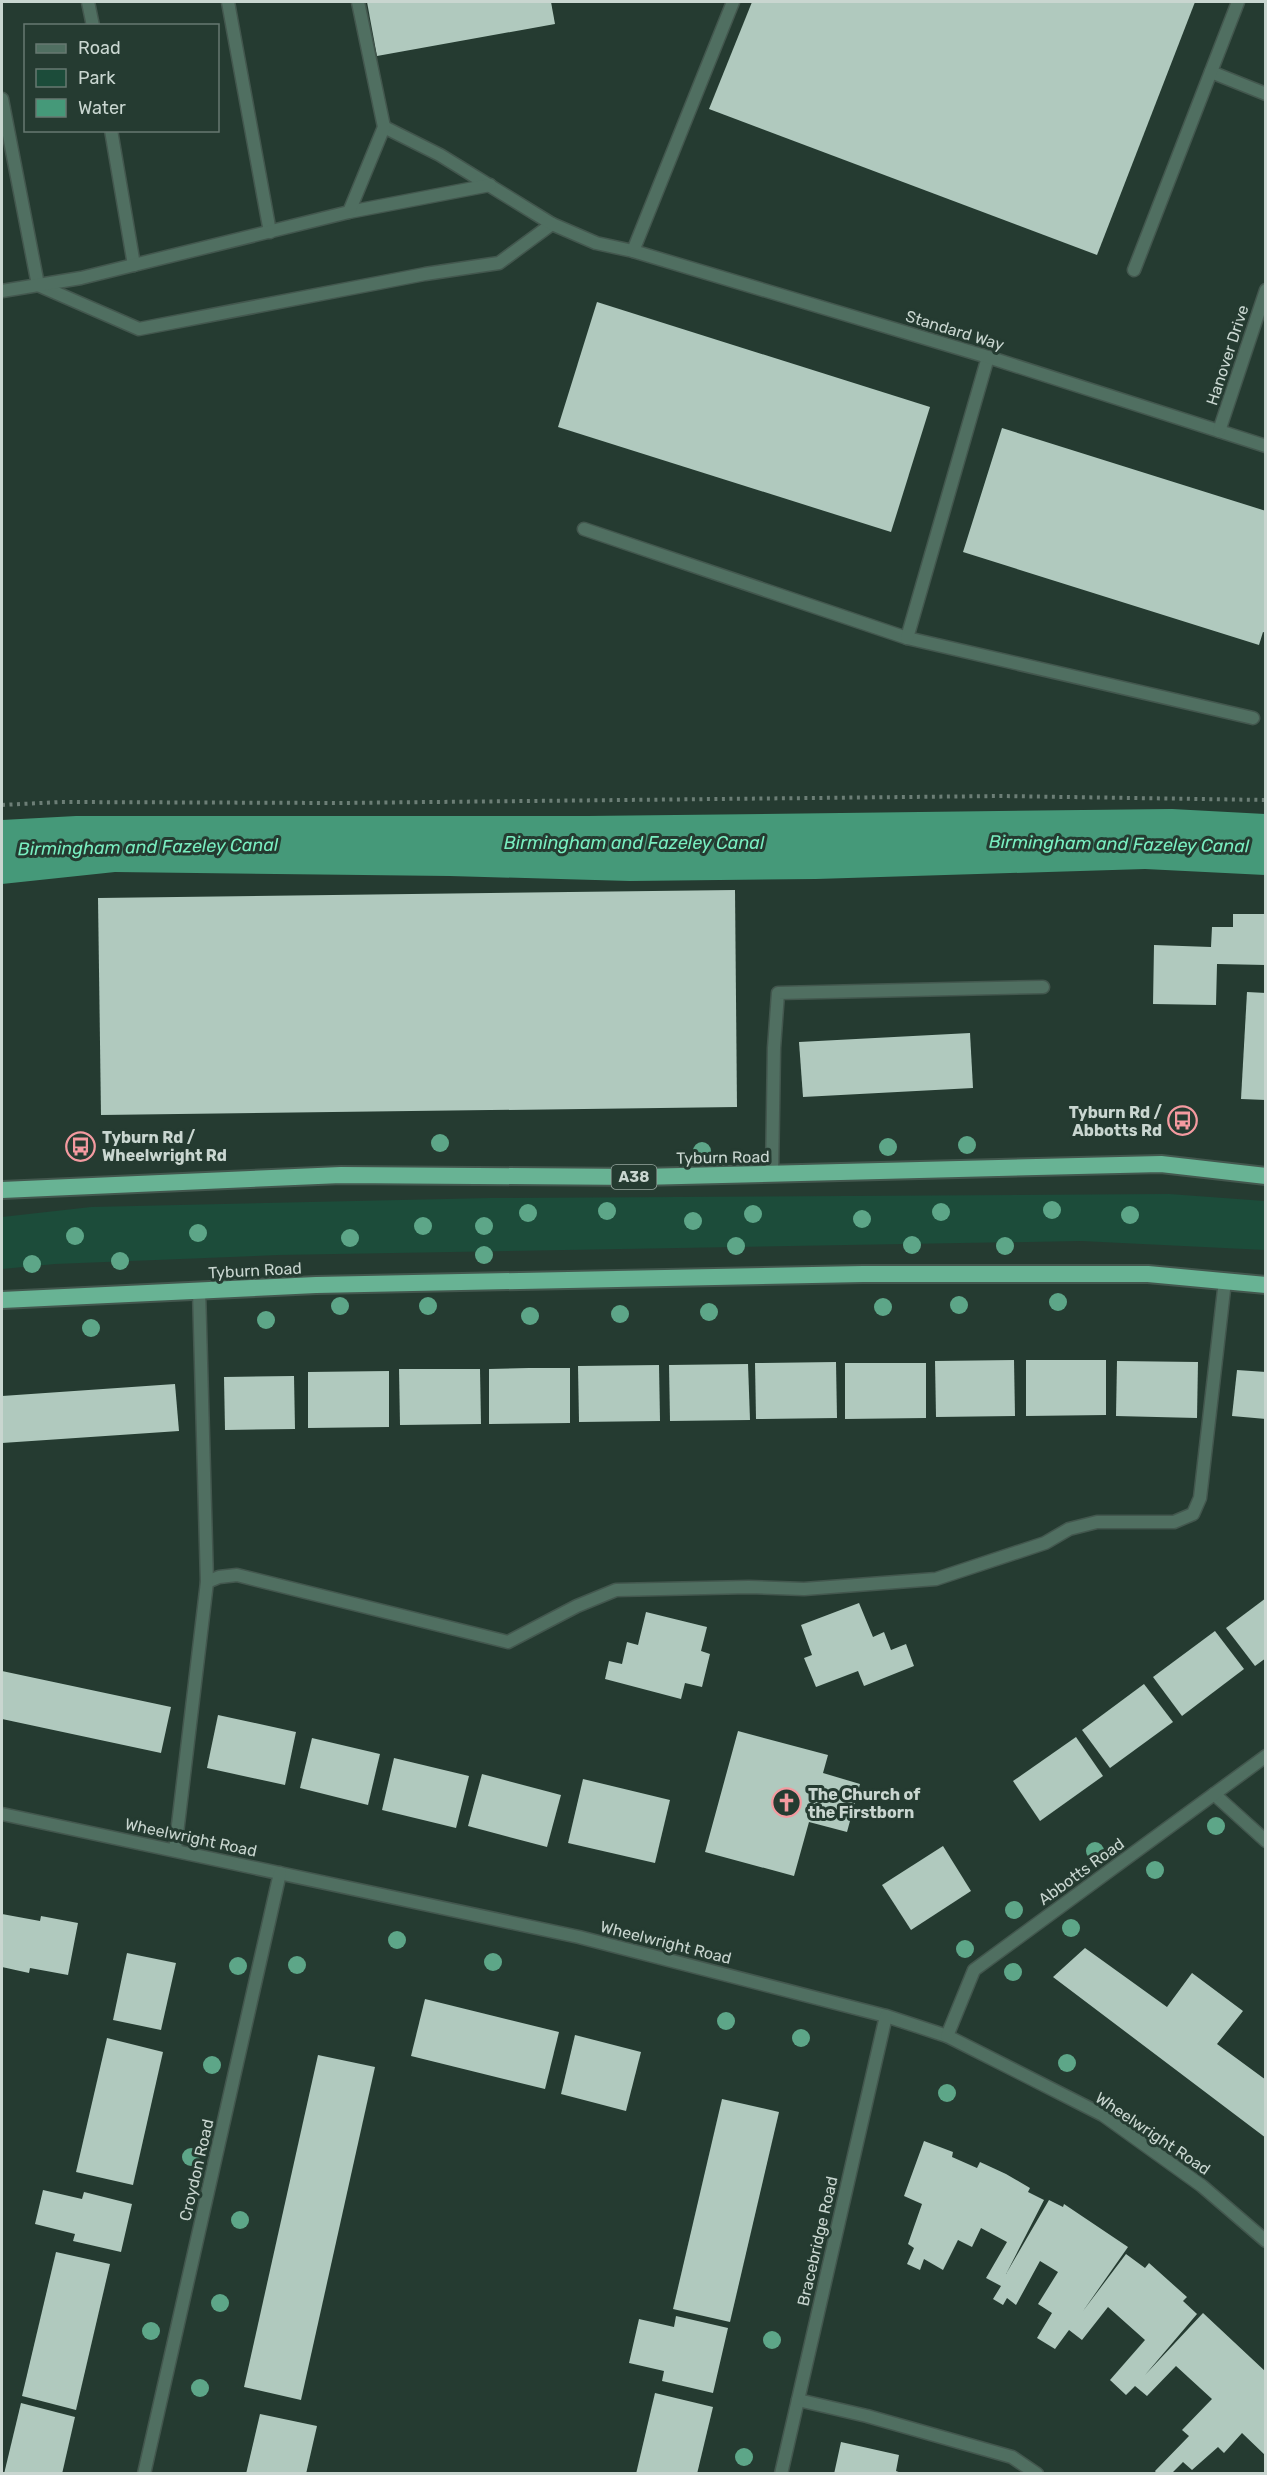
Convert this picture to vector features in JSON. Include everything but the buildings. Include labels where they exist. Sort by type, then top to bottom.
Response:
[{"type":"highway","name":"Tyburn Road","points":[[2,1190],[342,1175],[640,1177],[1161,1164],[1266,1176]]},
{"type":"highway","name":"Tyburn Road","points":[[2,1300],[328,1285],[863,1274],[1148,1274],[1266,1285]]},
{"type":"street","points":[[88,2],[93,24]]},
{"type":"street","points":[[228,2],[270,232]]},
{"type":"street","points":[[349,212],[384,127],[358,2]]},
{"type":"street","points":[[633,251],[734,2]]},
{"type":"street","points":[[1134,270],[1238,2]]},
{"type":"street","points":[[1211,72],[1266,94]]},
{"type":"street","points":[[2,99],[38,285]]},
{"type":"street","name":"Standard Way","points":[[384,127],[440,154],[552,224],[596,243],[633,251],[988,357],[1266,446]]},
{"type":"street","points":[[111,132],[134,265]]},
{"type":"street","points":[[2,291],[81,278],[349,212],[490,185]]},
{"type":"street","points":[[38,285],[139,329],[425,274],[500,263],[552,224]]},
{"type":"street","name":"Hanover Drive","points":[[1219,431],[1266,290]]},
{"type":"street","points":[[907,638],[988,357]]},
{"type":"street","points":[[584,529],[907,638],[1253,718]]},
{"type":"street","points":[[772,1174],[774,1048],[778,993],[1043,987]]},
{"type":"street","points":[[207,1582],[219,1577],[237,1575],[508,1642],[577,1606],[616,1590],[749,1587],[804,1589],[936,1579],[1035,1546],[1069,1529],[1088,1524],[1174,1522],[1193,1514],[1200,1498],[1225,1281]]},
{"type":"street","points":[[175,1851],[207,1582],[199,1290]]},
{"type":"street","name":"Abbotts Road","points":[[947,2036],[974,1970],[1266,1756]]},
{"type":"street","points":[[1214,1794],[1266,1841]]},
{"type":"street","name":"Wheelwright Road","points":[[2,1814],[579,1937],[886,2016],[947,2036],[1102,2115],[1202,2186],[1266,2241]]},
{"type":"street","name":"Croydon Road","points":[[144,2474],[280,1873]]},
{"type":"street","name":"Bracebridge Road","points":[[781,2474],[886,2016]]},
{"type":"street","points":[[798,2400],[867,2416],[1012,2457],[1037,2474]]},
{"type":"path","points":[[2,806],[61,802],[896,799],[1001,796],[1266,800]]},
{"type":"green space","points":[[1169,1194],[1265,1201],[1265,1250],[1081,1241],[278,1255],[55,1264],[2,1269],[2,1217],[91,1207],[490,1198]]},
{"type":"water","name":"Birmingham and Fazeley Canal","points":[[1172,809],[1265,814],[1265,875],[1145,869],[816,879],[630,881],[450,876],[115,872],[2,884],[2,820],[76,816],[587,816]]},
{"type":"place","name":"Tyburn Rd / Abbotts Rd","points":[[1183,1121]]},
{"type":"place","name":"Tyburn Rd / Wheelwright Rd","points":[[81,1146]]},
{"type":"place","name":"The Church of the Firstborn","points":[[787,1803]]}]
